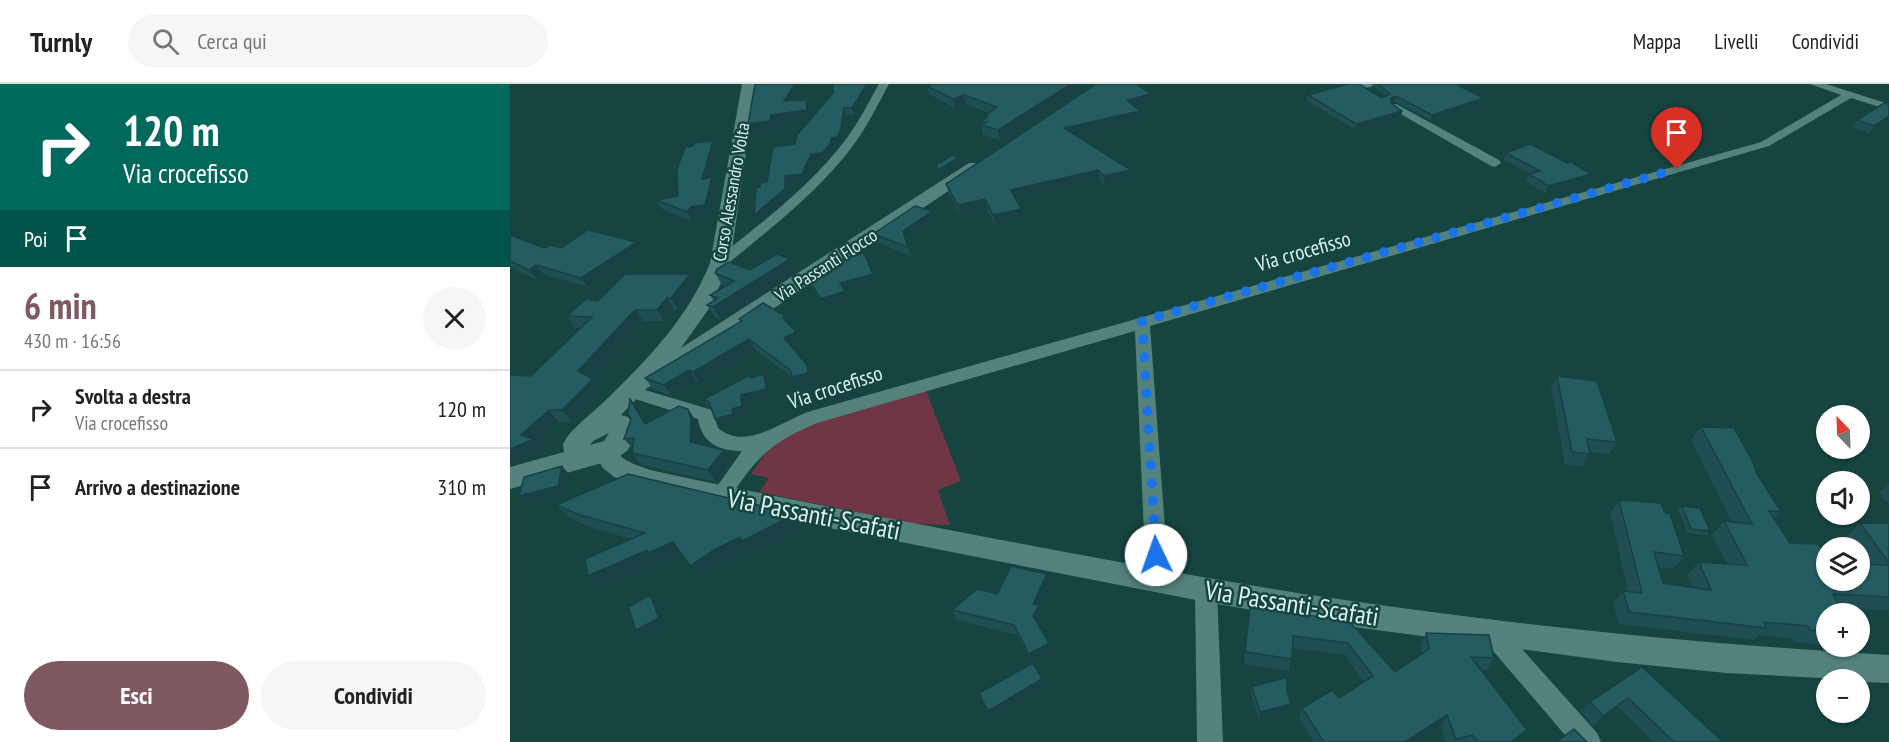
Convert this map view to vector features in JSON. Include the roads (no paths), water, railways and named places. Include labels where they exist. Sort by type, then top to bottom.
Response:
[{"type":"main road","name":"Corso Alessandro Volta","points":[[637,388],[694,315],[712,285],[720,263],[749,84]]},
{"type":"main road","name":"Via Passanti Flocco","points":[[637,388],[988,158]]},
{"type":"main road","points":[[510,477],[590,444],[622,439],[625,434],[623,426],[637,388]]},
{"type":"main road","points":[[590,444],[637,388]]},
{"type":"street","points":[[720,263],[794,201],[845,149],[884,84]]},
{"type":"street","points":[[1815,84],[1889,107]]},
{"type":"street","name":"Via crocefisso","points":[[721,495],[752,450],[763,440],[811,418],[1142,321],[1765,144],[1850,95]]},
{"type":"street","points":[[1396,107],[1495,163]]},
{"type":"street","points":[[1142,321],[1156,555],[1152,580]]},
{"type":"street","name":"Via crocefisso","points":[[637,388],[706,415],[709,431],[725,442],[734,445],[763,440]]},
{"type":"street","name":"Via Passanti-Scafati","points":[[590,444],[623,470],[721,495],[1206,590],[1339,612],[1715,658],[1889,669]]},
{"type":"street","points":[[1206,590],[1210,742]]},
{"type":"street","points":[[1490,630],[1588,742]]}]
